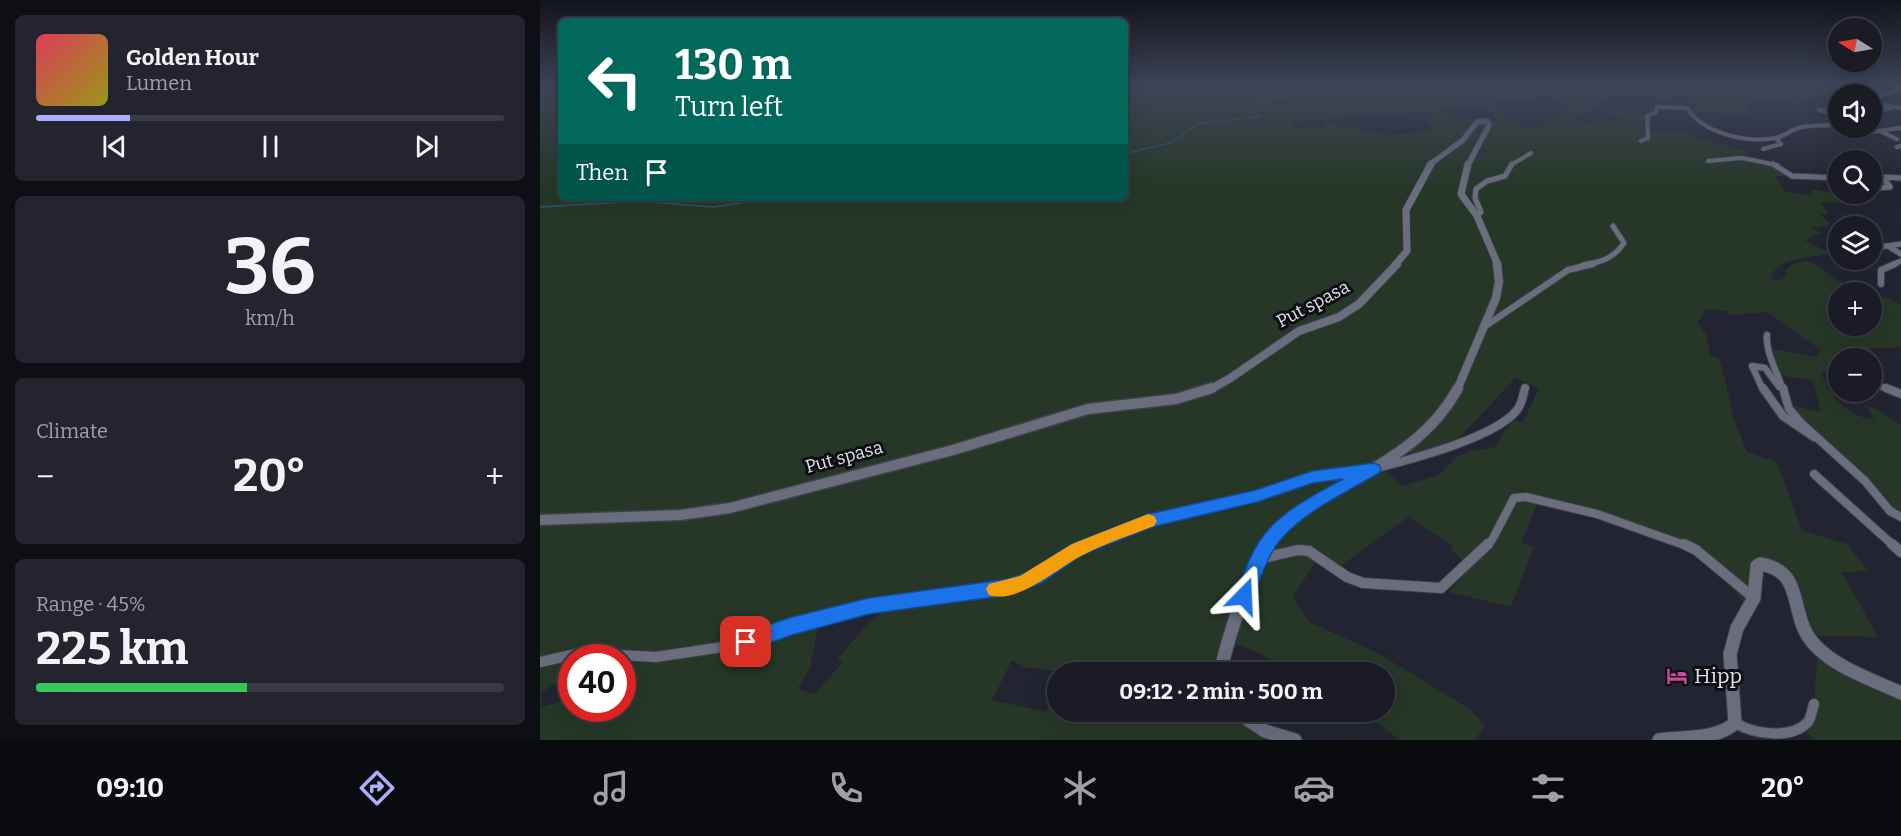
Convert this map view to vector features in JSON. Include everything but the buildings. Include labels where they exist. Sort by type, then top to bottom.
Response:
[{"type":"street","name":"Put spasa","points":[[540,520],[680,515],[730,508],[953,450],[1088,409],[1176,399],[1210,389],[1229,379],[1299,331],[1339,317],[1359,304],[1407,251],[1406,210],[1427,168],[1434,160],[1463,140],[1477,122],[1481,120],[1490,124],[1483,131],[1480,143],[1470,159],[1461,189],[1462,198],[1477,215],[1495,258],[1500,277],[1498,293],[1467,372],[1437,420],[1410,446],[1294,517],[1275,533],[1258,560],[1230,631],[1222,662]]},
{"type":"street","points":[[1641,141],[1648,136],[1646,120]]},
{"type":"street","points":[[1693,120],[1699,124],[1736,136],[1776,138],[1798,128],[1828,124]]},
{"type":"street","points":[[1882,131],[1901,128]]},
{"type":"street","points":[[1882,132],[1897,139]]},
{"type":"street","points":[[1763,149],[1780,144],[1776,138]]},
{"type":"street","points":[[1477,215],[1482,212],[1475,195],[1477,189],[1486,182],[1505,176],[1513,163],[1532,153]]},
{"type":"street","points":[[1708,161],[1726,157],[1746,159],[1778,166],[1789,175],[1828,177]]},
{"type":"street","points":[[1883,177],[1901,178]]},
{"type":"street","points":[[1882,188],[1890,187],[1883,177]]},
{"type":"street","points":[[1485,327],[1567,269],[1603,262],[1618,254],[1624,243],[1613,226]]},
{"type":"street","points":[[1882,247],[1901,244]]},
{"type":"street","points":[[1886,246],[1901,254]]},
{"type":"street","points":[[1881,282],[1881,270],[1901,261]]},
{"type":"street","points":[[1767,335],[1766,346],[1775,364],[1789,409],[1864,482],[1890,511],[1901,518]]},
{"type":"street","points":[[1782,392],[1768,369],[1758,365],[1752,366],[1778,415],[1791,426],[1819,440]]},
{"type":"street","points":[[1882,387],[1901,394]]},
{"type":"street","points":[[540,662],[580,653],[656,657],[723,647],[869,606],[1009,587],[1035,577],[1078,549],[1149,521],[1257,496],[1312,477],[1374,469],[1413,458],[1502,424],[1518,409],[1525,388]]},
{"type":"street","points":[[1814,474],[1901,552]]},
{"type":"street","points":[[1258,560],[1275,553],[1303,549],[1321,557],[1352,579],[1365,584],[1441,588],[1492,540],[1514,498],[1524,497],[1575,509],[1684,544],[1696,550],[1754,598]]},
{"type":"street","points":[[1659,740],[1719,738],[1727,735],[1735,723],[1730,654],[1737,628],[1754,598],[1758,564],[1768,564],[1782,571],[1792,584],[1803,628],[1818,648],[1842,665],[1901,693]]},
{"type":"street","points":[[1735,723],[1746,730],[1778,739],[1797,731],[1809,722],[1814,704]]},
{"type":"street","points":[[1252,722],[1265,731],[1295,740]]},
{"type":"green space","points":[[540,120],[558,120],[558,201],[1128,201],[1128,120],[1321,120],[1290,122],[1293,127],[1325,128],[1323,124],[1333,123],[1385,135],[1424,132],[1432,128],[1428,124],[1430,120],[1498,122],[1498,120],[1513,120],[1525,126],[1533,126],[1541,125],[1551,120],[1576,120],[1580,124],[1618,120],[1648,120],[1651,130],[1660,133],[1680,131],[1745,151],[1750,156],[1765,159],[1765,164],[1780,169],[1785,176],[1775,176],[1786,192],[1813,195],[1811,189],[1828,192],[1828,203],[1821,203],[1829,214],[1820,214],[1828,221],[1828,226],[1810,227],[1822,233],[1804,240],[1828,252],[1828,255],[1787,262],[1774,271],[1770,279],[1780,280],[1787,276],[1785,271],[1793,264],[1806,261],[1816,264],[1834,279],[1842,282],[1828,282],[1828,336],[1882,336],[1882,297],[1901,304],[1901,347],[1828,348],[1828,369],[1822,375],[1828,387],[1828,402],[1839,402],[1856,414],[1874,420],[1866,406],[1875,408],[1901,425],[1901,515],[1857,467],[1849,465],[1787,404],[1821,412],[1813,381],[1777,374],[1768,348],[1815,357],[1821,350],[1767,312],[1732,315],[1725,311],[1706,309],[1698,322],[1706,335],[1710,355],[1720,360],[1734,419],[1747,452],[1777,462],[1802,531],[1847,544],[1868,571],[1842,572],[1878,637],[1805,635],[1787,579],[1758,568],[1748,607],[1710,561],[1671,539],[1539,500],[1521,543],[1534,547],[1511,607],[1449,592],[1470,567],[1451,550],[1453,546],[1408,517],[1338,568],[1320,555],[1293,597],[1309,622],[1393,662],[1275,662],[1236,644],[1229,662],[1047,662],[1047,670],[1024,667],[1012,660],[992,700],[1046,712],[1047,709],[1047,722],[1254,722],[1254,725],[1295,740],[540,740]],"holes":[[[1515,378],[1539,388],[1523,422],[1512,420],[1495,447],[1470,451],[1458,456],[1439,475],[1402,486],[1382,467],[1409,450],[1413,458],[1455,443]],[[892,604],[866,626],[837,659],[843,662],[814,695],[798,688],[810,668],[820,618]]]},
{"type":"green space","points":[[1818,648],[1901,693],[1901,740],[1815,740],[1800,728],[1814,704]]},
{"type":"green space","points":[[1395,663],[1471,710],[1485,725],[1475,740],[1400,740],[1376,722],[1395,722]]},
{"type":"waterway","points":[[1128,153],[1173,142],[1197,124],[1232,120]]},
{"type":"waterway","points":[[540,207],[639,201]]},
{"type":"waterway","points":[[639,201],[714,207],[753,201]]},
{"type":"slow traffic","points":[[995,589],[1024,583],[1078,549],[1148,521]]},
{"type":"place","name":"Hipp","points":[[1677,676]]},
{"type":"route","points":[[746,642],[833,614],[869,606],[1024,583],[1078,549],[1149,521],[1257,496],[1312,477],[1374,469],[1302,511],[1275,533],[1258,560],[1244,596]]}]
